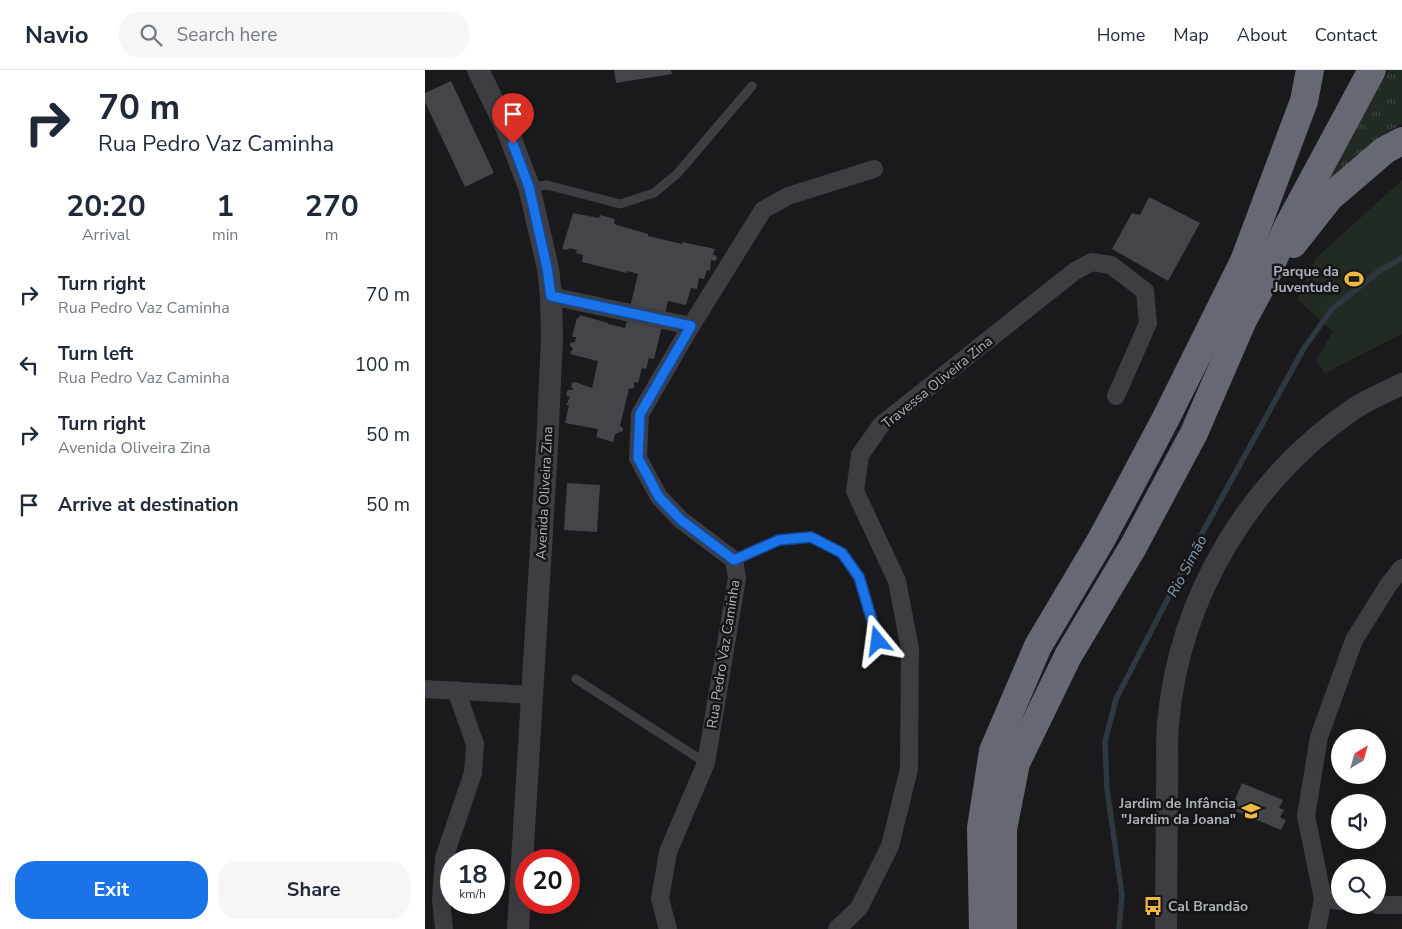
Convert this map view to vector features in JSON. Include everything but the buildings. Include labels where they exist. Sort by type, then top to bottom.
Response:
[{"type":"highway","points":[[983,929],[981,828],[993,750],[1038,646],[1101,540],[1129,488],[1244,261],[1304,101],[1310,70]]},
{"type":"highway","points":[[1244,261],[1272,220],[1353,70]]},
{"type":"highway","points":[[1003,929],[1003,829],[1016,764],[1068,656],[1133,547],[1194,433],[1243,320],[1264,281],[1287,228],[1372,70]]},
{"type":"highway","points":[[1264,281],[1331,198],[1385,150],[1402,141]]},
{"type":"street","name":"Avenida Oliveira Zina","points":[[478,70],[507,130],[529,187],[547,268],[551,296],[547,437],[518,929]]},
{"type":"street","name":"Rua Pedro Vaz Caminha","points":[[668,929],[659,899],[668,852],[706,763],[737,578],[734,560],[681,520],[659,497],[638,458],[640,414],[691,326],[763,210],[788,196],[874,169]]},
{"type":"street","name":"Travessa Oliveira Zina","points":[[837,929],[859,908],[890,846],[909,769],[910,649],[897,581],[855,490],[860,455],[881,425],[1075,271],[1092,262],[1111,265],[1145,291],[1148,323],[1116,396]]},
{"type":"street","points":[[551,296],[691,326]]},
{"type":"street","points":[[1166,929],[1168,724],[1180,650],[1200,598],[1229,537],[1268,485],[1311,442],[1359,406],[1402,384]]},
{"type":"street","points":[[1317,929],[1331,900],[1306,816],[1319,737],[1354,640],[1389,584],[1402,568]]},
{"type":"street","points":[[425,689],[531,695]]},
{"type":"street","points":[[444,929],[441,899],[444,858],[473,773],[475,744],[456,690]]},
{"type":"street","points":[[1386,905],[1402,905]]},
{"type":"lane","points":[[529,187],[547,185],[620,204],[654,193],[677,174],[752,86]]},
{"type":"lane","points":[[734,560],[779,540],[811,537],[842,553],[859,577],[878,641]]},
{"type":"lane","points":[[576,679],[706,763]]},
{"type":"green space","points":[[1389,70],[1402,70],[1402,124],[1383,134],[1319,193]]},
{"type":"green space","name":"Parque da Juventude","points":[[1402,180],[1402,334],[1325,373],[1316,360],[1333,332],[1297,299],[1316,258]]},
{"type":"waterway","name":"Rio Simão","points":[[1119,929],[1122,895],[1107,789],[1105,742],[1116,699],[1194,548],[1304,348],[1332,309],[1379,271],[1402,258]]},
{"type":"place","name":"Parque da Juventude","points":[[1354,279]]},
{"type":"place","name":"Jardim de Infância \"Jardim da Joana\"","points":[[1251,811]]},
{"type":"place","name":"Cal Brandão","points":[[1153,906]]},
{"type":"route","points":[[513,144],[529,187],[547,268],[551,296],[691,326],[640,414],[638,458],[659,497],[681,520],[734,560],[779,540],[811,537],[842,553],[859,577],[878,641]]}]
